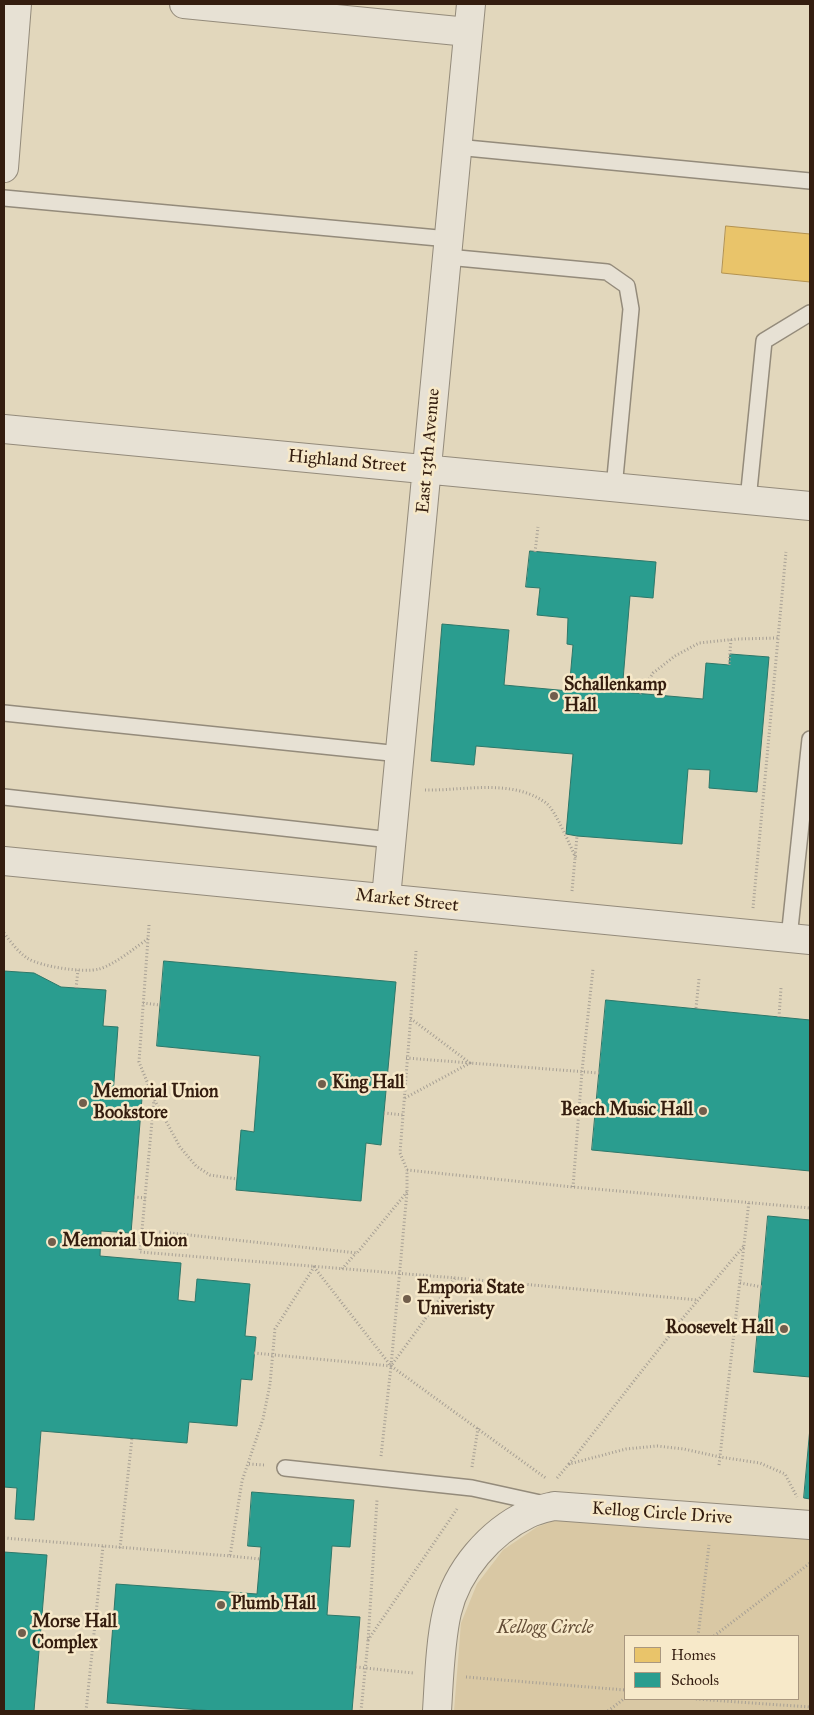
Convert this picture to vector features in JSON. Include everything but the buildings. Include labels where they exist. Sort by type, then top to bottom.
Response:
[{"type":"street","points":[[4,168],[17,4]]},
{"type":"street","points":[[184,4],[468,32]]},
{"type":"street","name":"East 13th Avenue","points":[[386,898],[471,4]]},
{"type":"street","name":"Highland Street","points":[[4,429],[810,506]]},
{"type":"street","name":"Market Street","points":[[4,861],[800,939]]},
{"type":"street","name":"Kellog Circle Drive","points":[[437,1711],[439,1675],[447,1611],[457,1585],[473,1558],[493,1537],[529,1514],[554,1506],[805,1513]]},
{"type":"lane","points":[[456,147],[810,181]]},
{"type":"lane","points":[[4,198],[448,248],[607,272],[626,286],[631,309],[614,488]]},
{"type":"lane","points":[[748,500],[764,341],[810,313]]},
{"type":"lane","points":[[4,714],[400,754]]},
{"type":"lane","points":[[800,939],[810,739]]},
{"type":"lane","points":[[4,797],[391,840]]},
{"type":"lane","points":[[285,1468],[472,1488],[554,1506]]},
{"type":"path","points":[[536,552],[538,527]]},
{"type":"path","points":[[753,908],[786,552]]},
{"type":"path","points":[[640,694],[653,673],[675,656],[699,643],[731,639],[778,638]]},
{"type":"path","points":[[729,666],[731,639]]},
{"type":"path","points":[[416,789],[447,791],[483,786],[523,792],[548,804],[576,858]]},
{"type":"path","points":[[572,899],[578,836]]},
{"type":"path","points":[[149,925],[139,1062],[154,1099],[180,1147],[196,1166],[210,1175],[237,1179]]},
{"type":"path","points":[[4,933],[28,958],[56,968],[78,970],[99,969],[122,957],[149,938]]},
{"type":"path","points":[[361,1711],[368,1641],[378,1478],[391,1366],[407,1192],[407,1170],[400,1154],[406,1058],[416,951]]},
{"type":"path","points":[[574,1187],[582,1071],[592,969]]},
{"type":"path","points":[[76,988],[78,970]]},
{"type":"path","points":[[696,1008],[700,980]]},
{"type":"path","points":[[779,1017],[781,988]]},
{"type":"path","points":[[143,1003],[160,1005]]},
{"type":"path","points":[[410,1018],[470,1063]]},
{"type":"path","points":[[406,1058],[599,1073]]},
{"type":"path","points":[[404,1098],[470,1063]]},
{"type":"path","points":[[154,1099],[140,1252],[698,1300]]},
{"type":"path","points":[[384,1113],[403,1115]]},
{"type":"path","points":[[407,1170],[810,1208]]},
{"type":"path","points":[[341,1269],[357,1253],[407,1192]]},
{"type":"path","points":[[134,1197],[146,1198]]},
{"type":"path","points":[[719,1465],[749,1201]]},
{"type":"path","points":[[142,1230],[357,1253]]},
{"type":"path","points":[[314,1267],[391,1366],[552,1483],[698,1300],[744,1246]]},
{"type":"path","points":[[230,1556],[242,1481],[265,1410],[270,1384],[275,1329],[314,1267]]},
{"type":"path","points":[[391,1366],[456,1278]]},
{"type":"path","points":[[740,1283],[762,1287]]},
{"type":"path","points":[[677,1326],[734,1330]]},
{"type":"path","points":[[254,1352],[391,1366]]},
{"type":"path","points":[[368,1641],[472,1488],[472,1469],[478,1428]]},
{"type":"path","points":[[120,1548],[132,1438]]},
{"type":"path","points":[[569,1464],[626,1449],[657,1446],[684,1449],[720,1458],[760,1464],[785,1474],[805,1513]]},
{"type":"path","points":[[4,1538],[260,1559]]},
{"type":"path","points":[[698,1635],[710,1542]]},
{"type":"path","points":[[86,1711],[103,1546]]},
{"type":"path","points":[[715,1635],[810,1564]]},
{"type":"path","points":[[356,1667],[416,1673]]},
{"type":"path","points":[[462,1677],[624,1690]]},
{"type":"path","points":[[608,1711],[624,1699]]},
{"type":"path","points":[[710,1700],[810,1707]]},
{"type":"green space","name":"Kellogg Circle","points":[[561,1518],[810,1537],[810,1711],[454,1711],[461,1623],[477,1584],[503,1550],[537,1527]]},
{"type":"place","name":"Schallenkamp Hall","points":[[554,696]]},
{"type":"place","name":"King Hall","points":[[322,1084]]},
{"type":"place","name":"Memorial Union Bookstore","points":[[83,1103]]},
{"type":"place","name":"Beach Music Hall","points":[[703,1111]]},
{"type":"place","name":"Memorial Union","points":[[52,1242]]},
{"type":"place","name":"Emporia State Univeristy","points":[[407,1299]]},
{"type":"place","name":"Roosevelt Hall","points":[[784,1329]]},
{"type":"place","name":"Plumb Hall","points":[[221,1605]]},
{"type":"place","name":"Morse Hall Complex","points":[[22,1633]]}]
